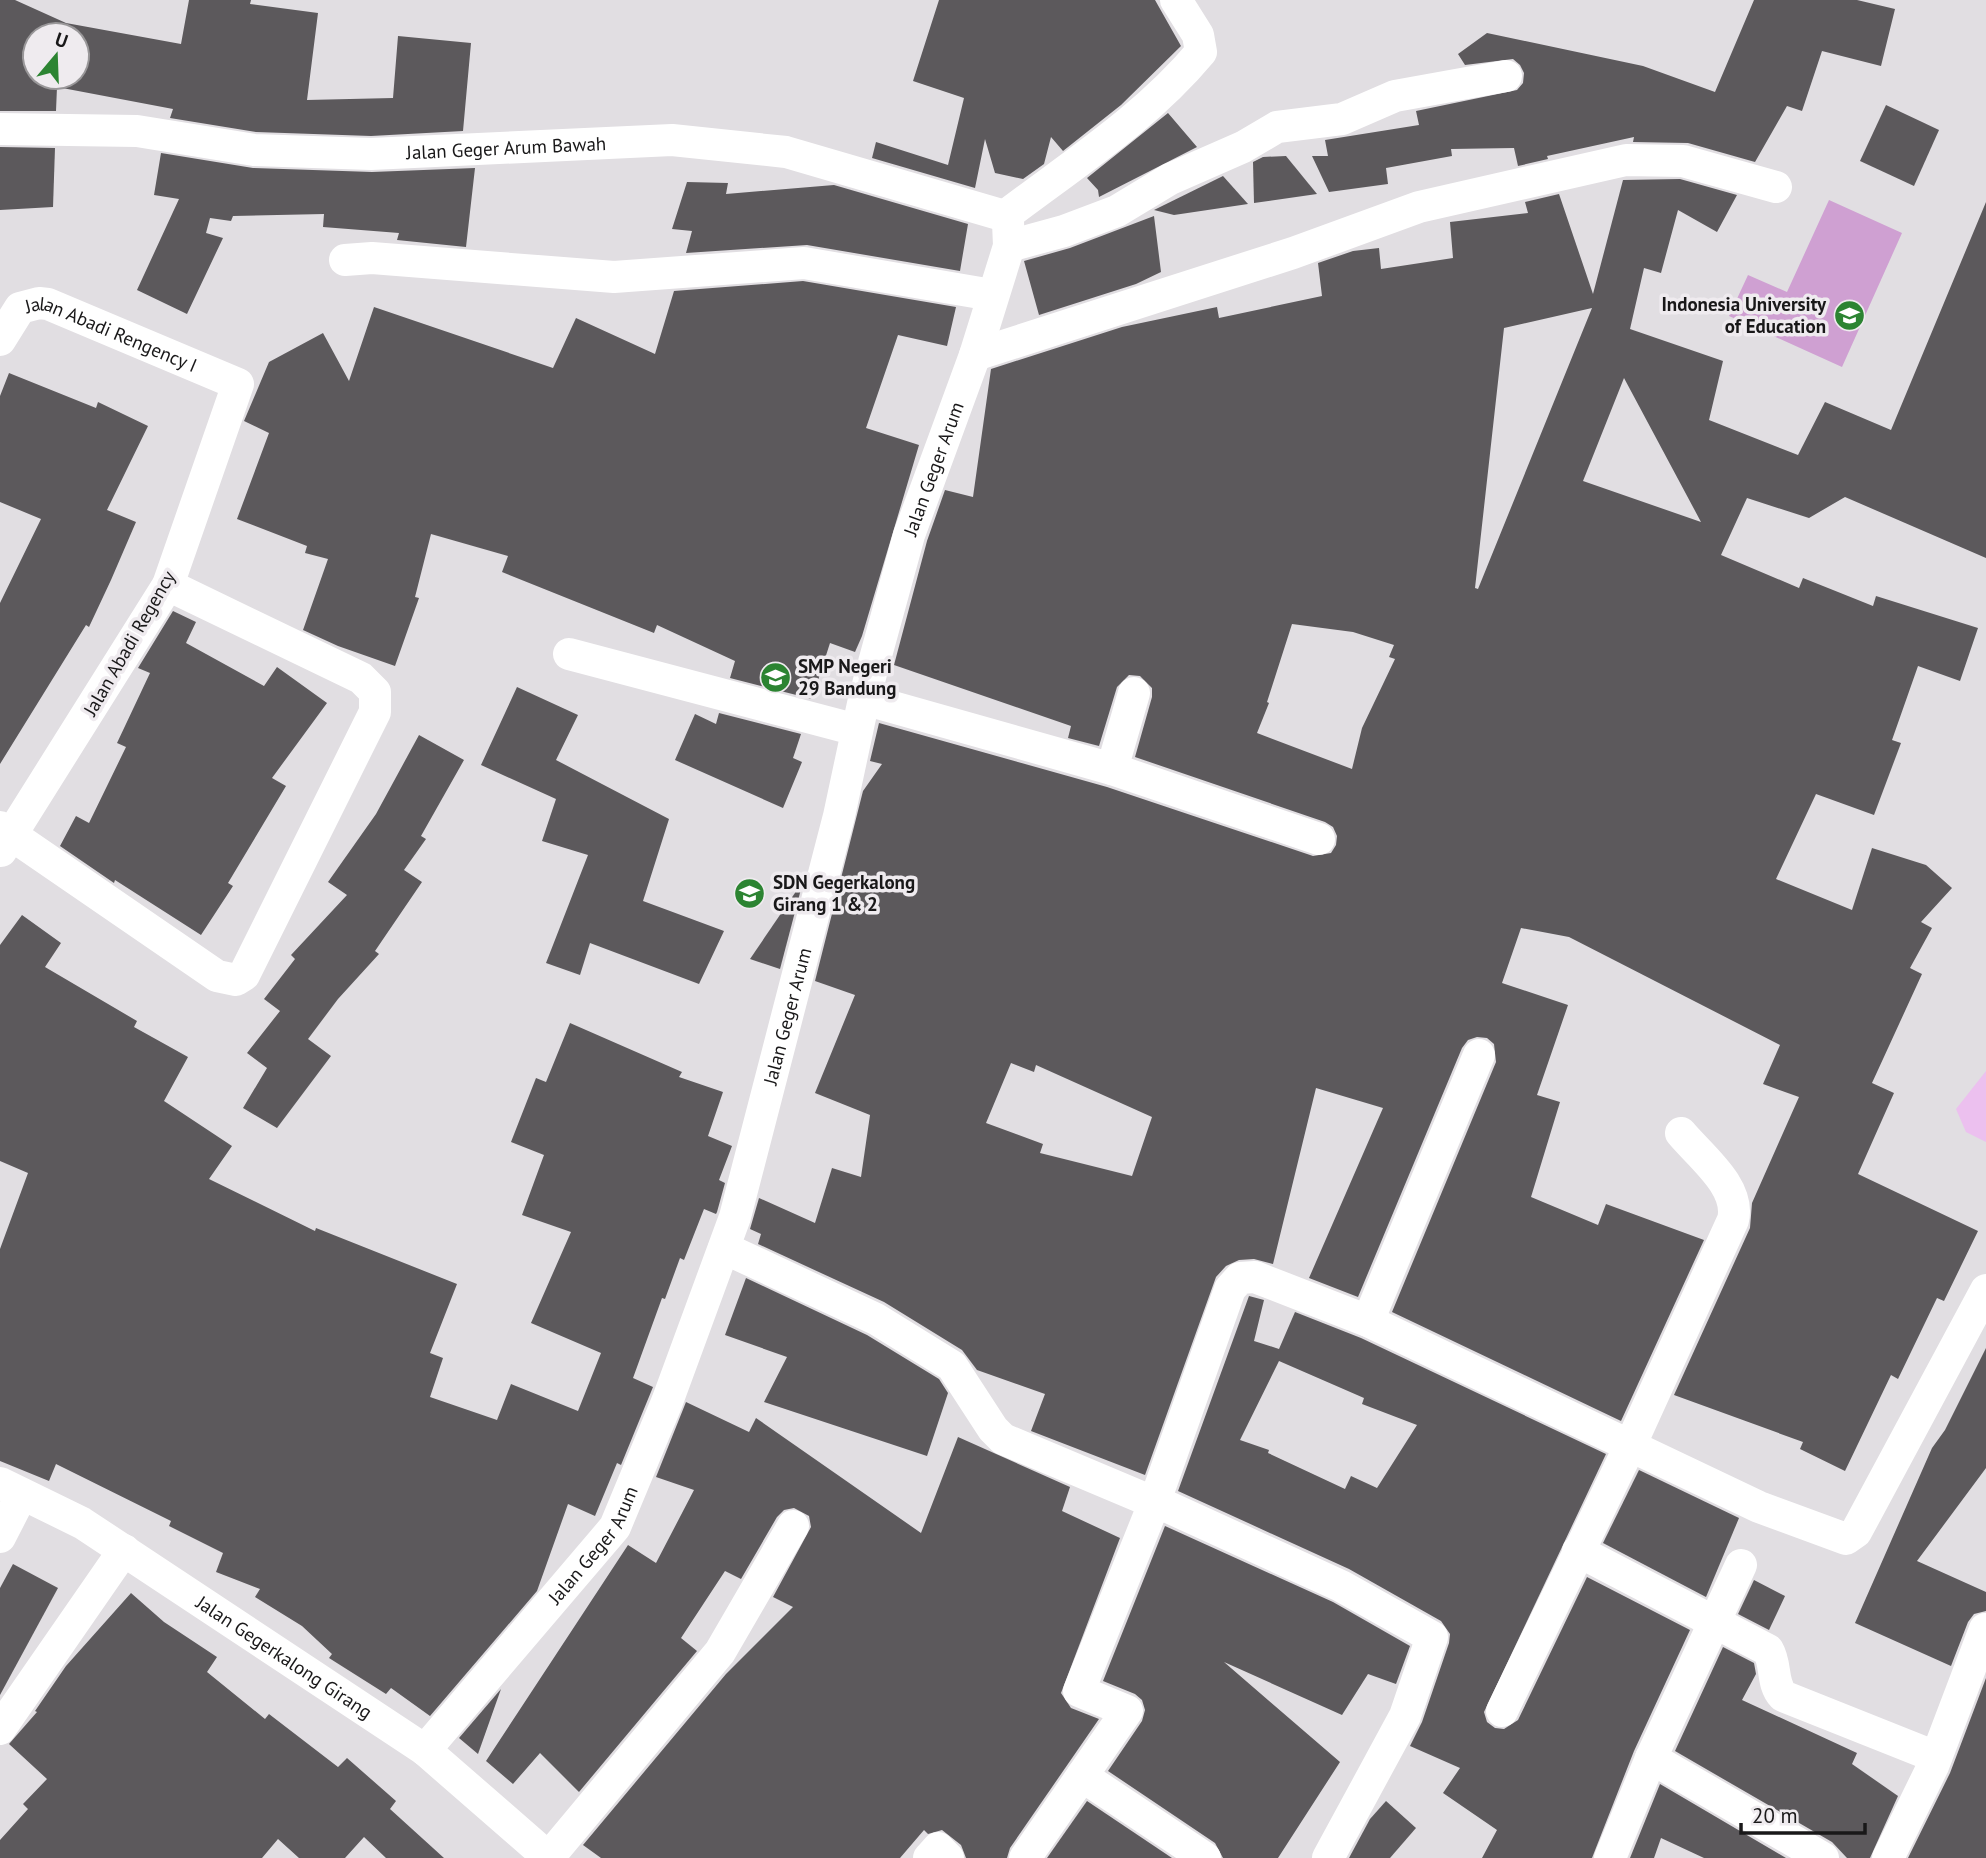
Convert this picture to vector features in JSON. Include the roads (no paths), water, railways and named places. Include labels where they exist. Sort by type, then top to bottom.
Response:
[{"type":"street","points":[[1007,231],[1177,80],[1201,52],[1198,35],[1176,0]]},
{"type":"street","points":[[1007,231],[1064,232],[1117,211],[1170,179],[1243,147],[1277,127],[1342,119],[1395,96],[1506,76]]},
{"type":"street","name":"Jalan Geger Arum Bawah","points":[[0,129],[137,131],[254,150],[371,154],[672,140],[786,152],[1007,231]]},
{"type":"street","points":[[975,355],[1293,253],[1419,206],[1626,159],[1683,160],[1776,187]]},
{"type":"street","name":"Jalan Geger Arum","points":[[425,1750],[615,1527],[667,1402],[735,1217],[839,816],[864,699],[909,535],[975,355],[1007,231]]},
{"type":"street","points":[[345,260],[372,258],[614,277],[804,263],[992,295]]},
{"type":"street","name":"Jalan Abadi Rengency I","points":[[0,340],[20,308],[39,303],[234,380]]},
{"type":"street","name":"Jalan Abadi Regency","points":[[4,838],[168,585],[238,386],[234,380]]},
{"type":"street","points":[[4,838],[217,976],[236,980],[244,975],[375,712],[375,692],[361,678],[168,585]]},
{"type":"street","points":[[569,654],[857,730]]},
{"type":"street","points":[[1112,769],[1134,693]]},
{"type":"street","points":[[864,699],[1112,769],[1319,839]]},
{"type":"street","points":[[1367,1321],[1479,1055]]},
{"type":"street","points":[[1502,1711],[1630,1446],[1733,1220],[1736,1206],[1732,1193],[1681,1133]]},
{"type":"street","points":[[724,1248],[876,1319],[952,1366],[993,1429],[1003,1439],[1155,1501],[1341,1586],[1432,1637],[1405,1716],[1328,1858]]},
{"type":"street","points":[[1025,1858],[1127,1711],[1079,1691],[1155,1501],[1234,1283],[1240,1278],[1255,1277],[1367,1321],[1759,1507],[1849,1539],[1856,1532],[1986,1290]]},
{"type":"street","points":[[0,1537],[11,1489]]},
{"type":"street","name":"Jalan Gegerkalong Girang","points":[[11,1489],[82,1522],[425,1750],[549,1858]]},
{"type":"street","points":[[549,1858],[720,1652],[793,1526]]},
{"type":"street","points":[[0,1730],[124,1550]]},
{"type":"street","points":[[1578,1551],[1768,1650],[1773,1659],[1777,1690],[1783,1696],[1936,1757]]},
{"type":"street","points":[[1610,1858],[1651,1758],[1741,1565]]},
{"type":"street","points":[[1888,1858],[1936,1757],[1985,1629]]},
{"type":"street","points":[[1651,1758],[1823,1858]]},
{"type":"street","points":[[1082,1776],[1205,1858]]},
{"type":"street","points":[[929,1858],[937,1848],[948,1858]]},
{"type":"place","name":"Indonesia University of Education","points":[[1849,315]]},
{"type":"place","name":"SMP Negeri 29 Bandung","points":[[775,677]]},
{"type":"place","name":"SDN Gegerkalong Girang 1 & 2","points":[[750,893]]}]
